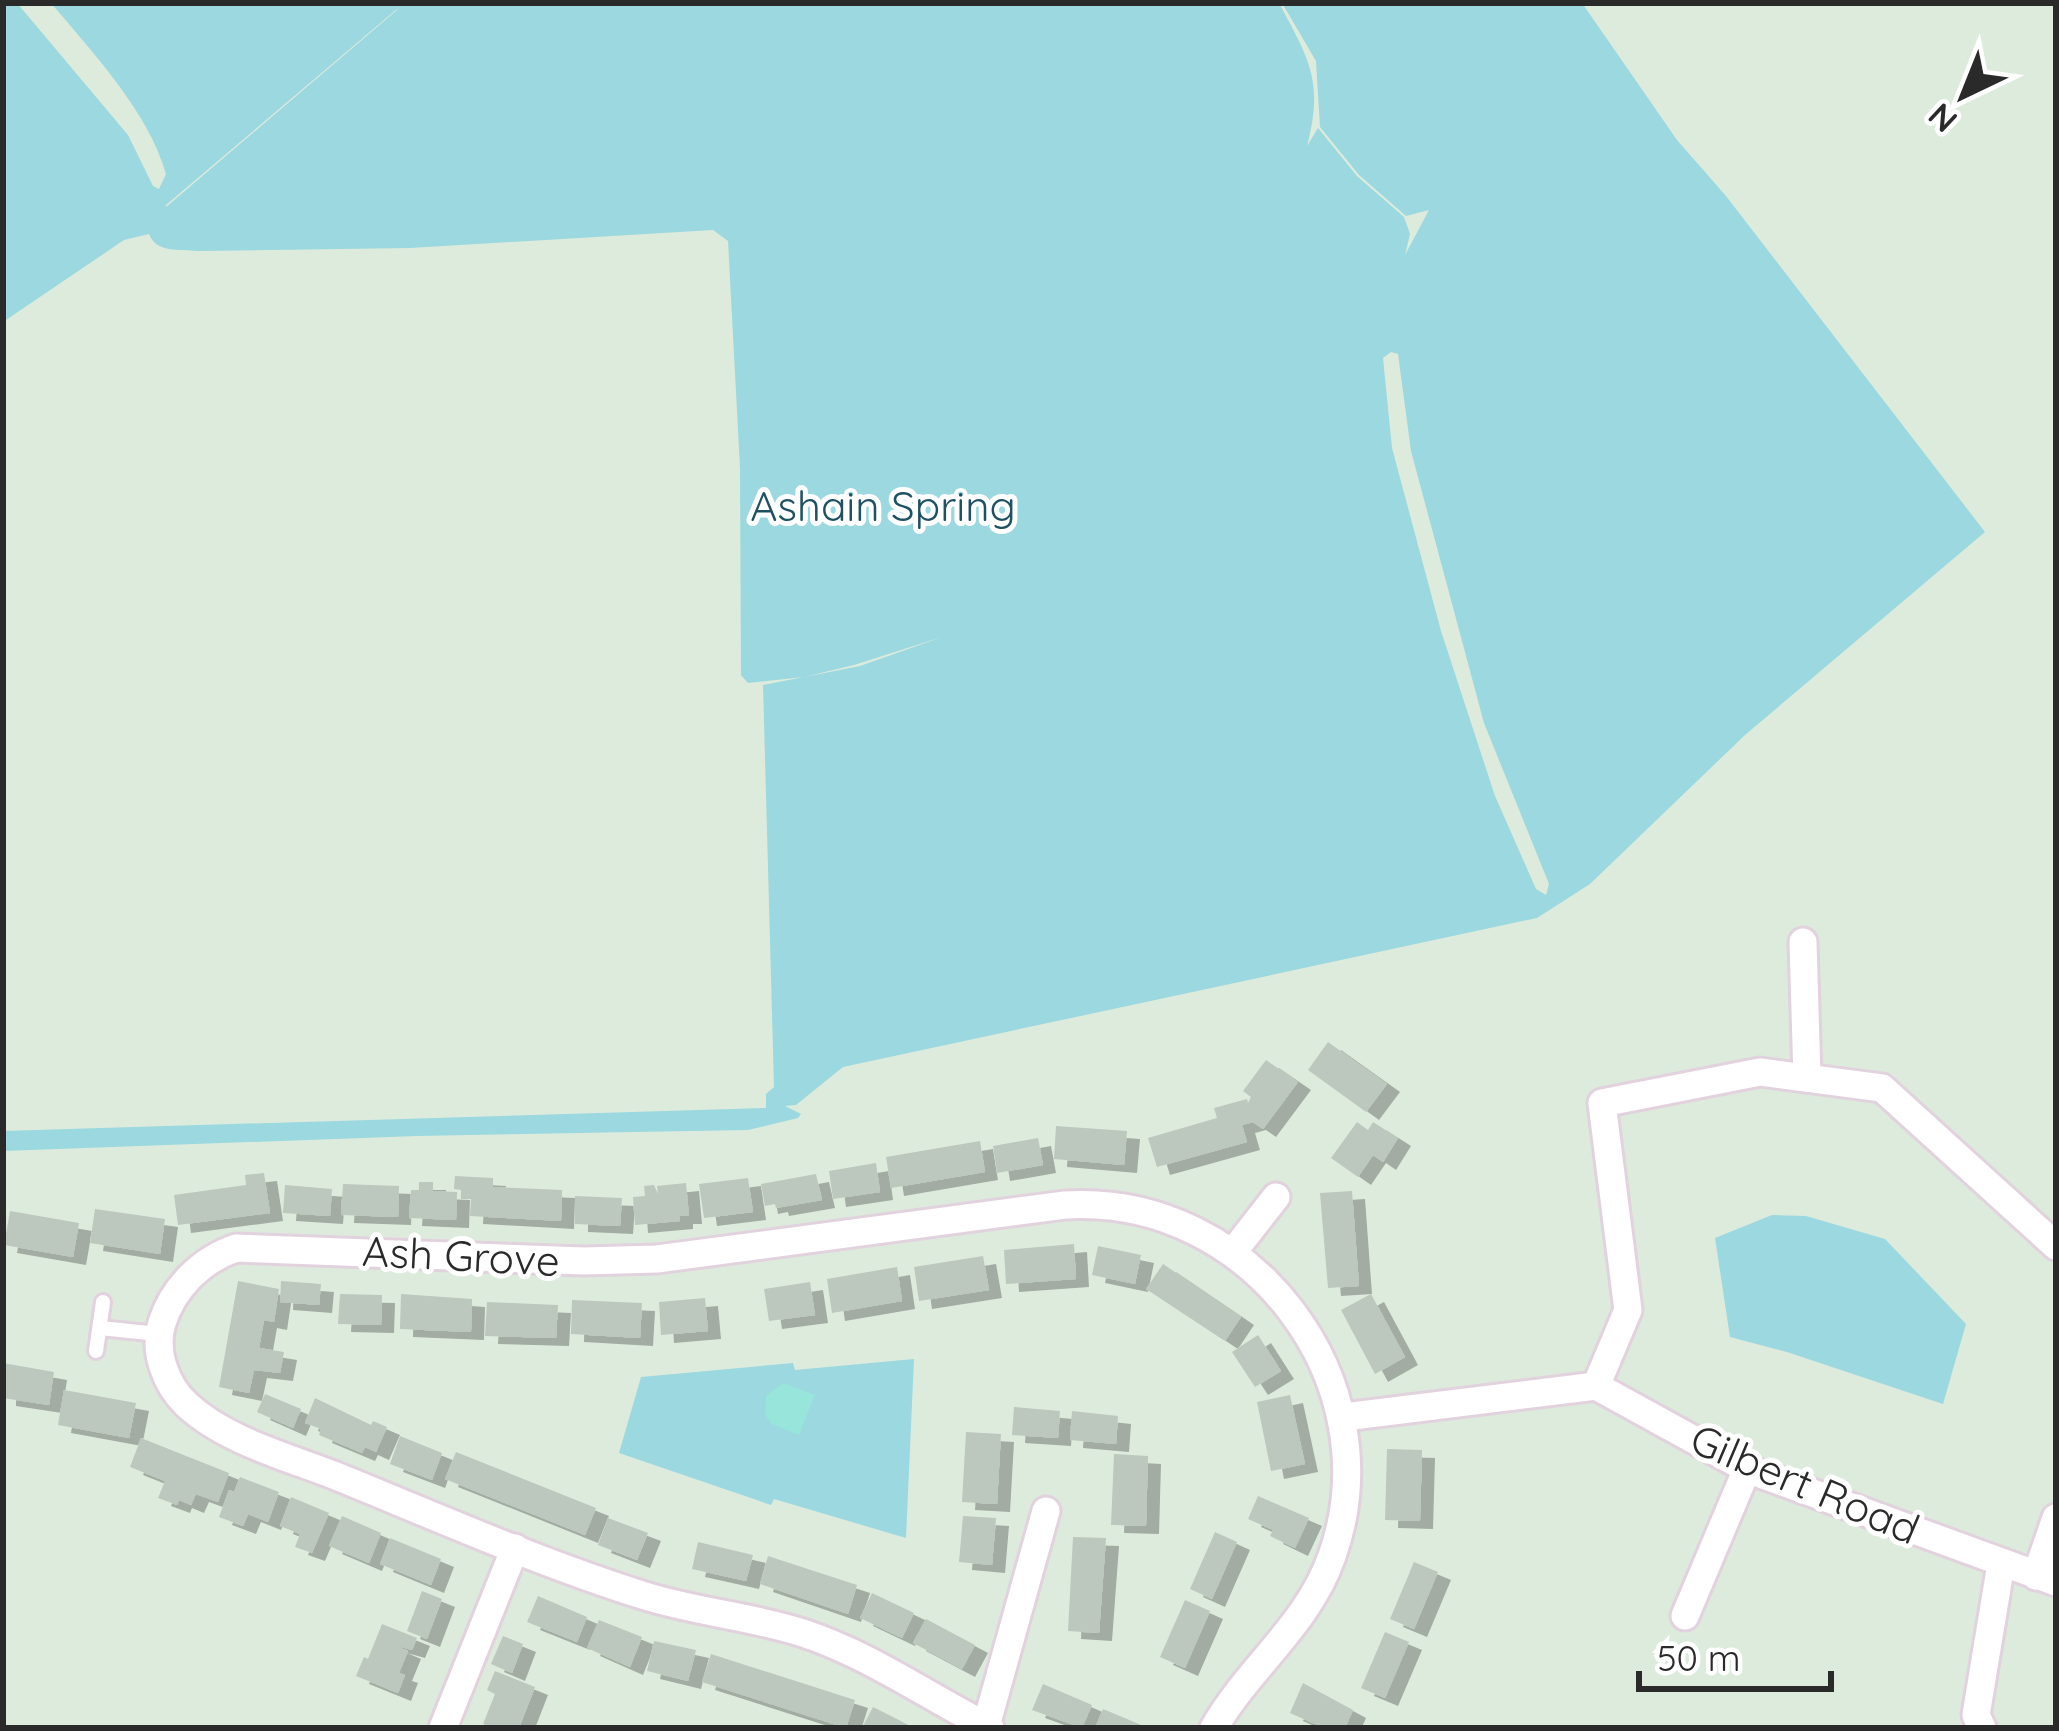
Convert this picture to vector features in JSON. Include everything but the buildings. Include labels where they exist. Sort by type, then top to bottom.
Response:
[{"type":"street","points":[[1803,941],[1807,1078]]},
{"type":"street","points":[[1344,1418],[1596,1386],[1628,1310],[1602,1103],[1760,1072],[1882,1088],[2056,1246]]},
{"type":"street","points":[[1233,1252],[1276,1197]]},
{"type":"street","name":"Ash Grove","points":[[158,1334],[168,1303],[184,1282],[220,1254],[236,1248],[584,1261],[658,1258],[1023,1208],[1090,1203],[1159,1218],[1233,1252],[1288,1306],[1324,1364],[1344,1418],[1348,1487],[1333,1554],[1320,1586],[1289,1634],[1238,1692],[1214,1728]]},
{"type":"street","points":[[158,1334],[158,1353],[172,1388],[203,1418],[264,1447],[646,1597],[764,1622],[840,1647],[988,1727],[1046,1511]]},
{"type":"street","name":"Gilbert Road","points":[[1596,1386],[1748,1469],[2046,1579]]},
{"type":"street","points":[[1684,1616],[1748,1469]]},
{"type":"street","points":[[2046,1579],[2056,1519]]},
{"type":"street","points":[[443,1728],[515,1548]]},
{"type":"street","points":[[1982,1728],[1976,1715],[2001,1564]]},
{"type":"lane","points":[[96,1351],[104,1302]]},
{"type":"lane","points":[[100,1328],[158,1334]]},
{"type":"green space","name":"Ashain Spring","points":[[3,3],[17,3],[128,135],[153,186],[159,189],[166,174],[146,128],[118,84],[51,3],[1279,3],[1311,71],[1314,104],[1307,146],[1318,128],[1357,176],[1404,217],[1410,234],[1405,255],[1429,210],[1406,216],[1359,175],[1320,127],[1316,61],[1282,3],[1582,3],[1677,140],[1726,196],[1985,532],[1745,735],[1590,884],[1537,918],[843,1067],[796,1105],[785,1106],[801,1114],[798,1118],[748,1130],[3,1151],[3,1131],[766,1108],[766,1094],[774,1087],[763,685],[804,677],[748,683],[741,675],[740,468],[728,241],[713,230],[410,248],[198,251],[163,247],[149,234],[124,240],[3,322]],"holes":[[[397,10],[166,207],[166,205]],[[1391,352],[1398,354],[1411,451],[1484,723],[1549,884],[1546,895],[1536,889],[1495,796],[1441,631],[1392,448],[1383,358]],[[942,637],[860,666],[805,677]]]},
{"type":"green space","points":[[1772,1215],[1806,1216],[1885,1239],[1966,1324],[1943,1404],[1730,1337],[1715,1238]]},
{"type":"green space","points":[[914,1359],[906,1538],[774,1499],[771,1505],[619,1453],[641,1377],[793,1363],[795,1370]]},
{"type":"shaded area","points":[[783,1383],[815,1395],[799,1435],[772,1424],[765,1415],[766,1396]]}]
